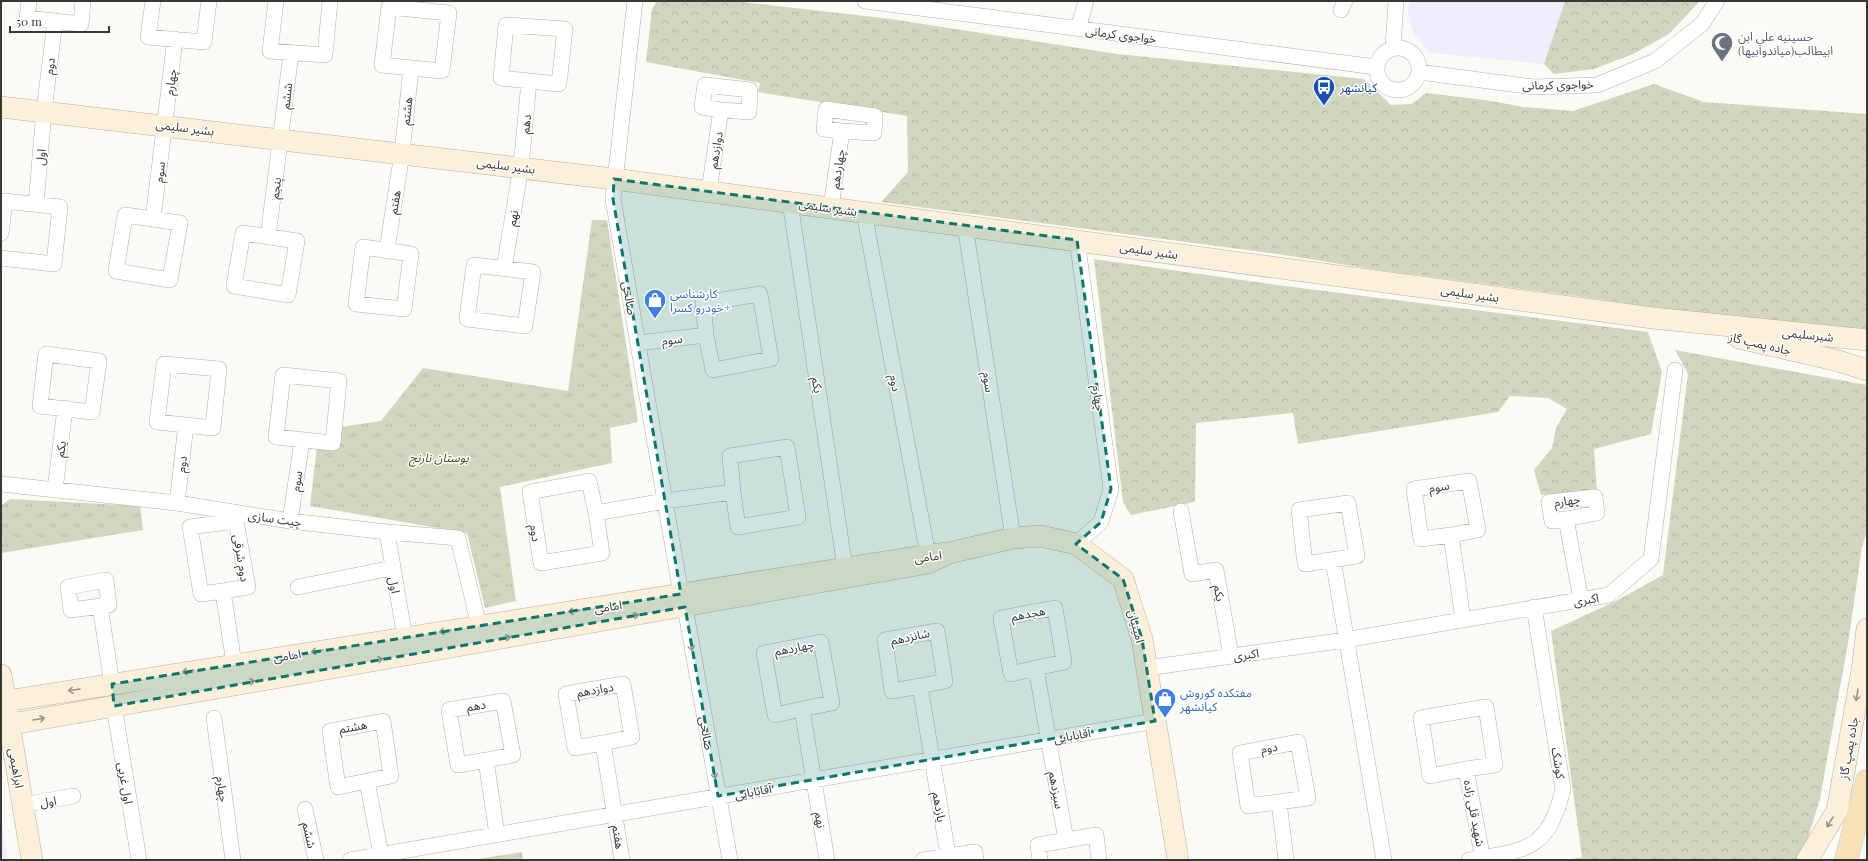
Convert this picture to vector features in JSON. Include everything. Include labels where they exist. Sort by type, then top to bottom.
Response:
[{"type":"main road","name":"بشیر سلیمی","points":[[1,107],[614,178],[1653,318]]},
{"type":"main road","name":"شیرسلیمی","points":[[1653,318],[1701,326],[1867,340]]},
{"type":"main road","name":"جاده پمپ گاز","points":[[1701,326],[1835,360],[1867,370]]},
{"type":"main road","points":[[1784,348],[1867,355]]},
{"type":"main road","name":"امینیان","points":[[949,554],[1013,538],[1041,536],[1076,544],[1123,579],[1142,639],[1178,860]]},
{"type":"main road","name":"امامی","points":[[5,725],[683,600],[845,568],[928,555],[949,554]]},
{"type":"main road","name":"امامی","points":[[3,701],[479,626],[683,600],[928,563],[949,554]]},
{"type":"main road","name":"جاده پمپ گاز","points":[[1807,860],[1837,811],[1862,670],[1867,629]]},
{"type":"main road","name":"ابراهیمی","points":[[1,675],[5,725],[23,805],[32,860]]},
{"type":"main road","points":[[112,684],[114,706]]},
{"type":"main road","points":[[1846,860],[1867,781]]},
{"type":"street","points":[[29,1],[27,18],[80,24],[83,1]]},
{"type":"street","points":[[152,1],[148,37],[204,42],[209,1]]},
{"type":"street","points":[[276,1],[270,51],[325,55],[330,1]]},
{"type":"street","name":"صالحی","points":[[635,1],[614,178],[613,199],[665,501],[730,860]]},
{"type":"street","name":"خواجوی کرمانی","points":[[865,1],[1376,67]]},
{"type":"street","points":[[1078,29],[1086,1]]},
{"type":"street","points":[[1393,48],[1396,1]]},
{"type":"street","name":"خواجوی کرمانی","points":[[1419,72],[1534,87],[1597,85],[1655,61],[1702,24],[1717,1]]},
{"type":"street","points":[[389,7],[449,12],[442,71],[411,69],[382,65],[389,7]]},
{"type":"street","name":"دوم","points":[[44,111],[55,21]]},
{"type":"street","points":[[506,25],[565,29],[559,84],[529,81],[501,78],[506,25]]},
{"type":"street","name":"چهارم","points":[[164,125],[175,40]]},
{"type":"street","points":[[1393,48],[1407,50],[1412,53],[1419,65],[1419,72],[1414,84],[1402,90],[1396,91],[1383,86],[1377,74],[1376,67],[1382,55],[1393,48]]},
{"type":"street","name":"ششم","points":[[281,139],[291,53]]},
{"type":"street","name":"هشتم","points":[[402,153],[411,69]]},
{"type":"street","name":"دهم","points":[[521,167],[529,81]]},
{"type":"street","name":"دوازدهم","points":[[709,191],[721,110]]},
{"type":"street","name":"اول","points":[[36,204],[44,111]]},
{"type":"street","name":"سوم","points":[[153,219],[164,125]]},
{"type":"street","name":"چهاردهم","points":[[831,207],[842,131]]},
{"type":"street","name":"پنجم","points":[[268,237],[281,139]]},
{"type":"street","name":"هفتم","points":[[387,250],[402,153]]},
{"type":"street","name":"نهم","points":[[504,268],[521,167]]},
{"type":"street","points":[[1,233],[5,202],[60,207],[54,264],[1,258]]},
{"type":"street","name":"یکم","points":[[790,202],[845,568]]},
{"type":"street","name":"دوم","points":[[864,212],[928,555]]},
{"type":"street","points":[[125,215],[153,219],[180,223],[170,280],[116,271],[125,215]]},
{"type":"street","name":"سوم","points":[[965,225],[1013,538]]},
{"type":"street","points":[[243,233],[268,237],[297,241],[288,295],[234,286],[243,233]]},
{"type":"street","name":"چهارم","points":[[1076,544],[1101,522],[1111,489],[1077,240]]},
{"type":"street","points":[[362,248],[387,250],[411,254],[404,309],[356,304],[362,248]]},
{"type":"street","points":[[474,265],[504,268],[533,272],[525,326],[467,319],[474,265]]},
{"type":"street","points":[[760,294],[771,359],[713,370],[706,335],[703,302],[760,294]]},
{"type":"street","name":"سوم","points":[[638,343],[706,335]]},
{"type":"street","points":[[46,354],[99,361],[92,412],[66,408],[40,406],[46,354]]},
{"type":"street","points":[[164,364],[219,369],[213,428],[186,425],[156,422],[164,364]]},
{"type":"street","name":"اکبری","points":[[1147,668],[1345,640],[1609,595],[1651,558],[1675,370]]},
{"type":"street","points":[[283,375],[339,381],[333,443],[302,441],[276,437],[283,375]]},
{"type":"street","name":"یکم","points":[[54,490],[66,408]]},
{"type":"street","name":"دوم","points":[[177,503],[186,425]]},
{"type":"street","name":"سوم","points":[[290,520],[302,441]]},
{"type":"street","points":[[788,447],[798,517],[738,527],[733,492],[730,456],[788,447]]},
{"type":"street","name":"دوم","points":[[589,481],[596,513],[602,553],[541,563],[530,492],[589,481]]},
{"type":"street","name":"سوم","points":[[1469,481],[1478,530],[1452,535],[1421,539],[1414,489],[1469,481]]},
{"type":"street","name":"چیت سازی","points":[[1,484],[177,503],[290,520],[386,532],[458,538],[479,626]]},
{"type":"street","points":[[596,513],[665,501],[733,492]]},
{"type":"street","points":[[1348,504],[1357,556],[1333,560],[1305,564],[1299,510],[1348,504]]},
{"type":"street","name":"یکم","points":[[1181,511],[1192,574],[1216,570],[1230,656]]},
{"type":"street","name":"چهارم","points":[[1566,519],[1581,600]]},
{"type":"street","name":"دوم شرقی","points":[[236,521],[248,587],[223,591],[201,594],[190,527],[236,521]]},
{"type":"street","name":"اول","points":[[386,532],[405,638]]},
{"type":"street","points":[[1452,535],[1463,620]]},
{"type":"street","points":[[1333,560],[1345,640],[1384,860]]},
{"type":"street","points":[[298,587],[392,568]]},
{"type":"street","name":"دوم شرقی","points":[[223,591],[234,664]]},
{"type":"street","points":[[100,606],[112,684]]},
{"type":"street","name":"کوشک","points":[[1478,859],[1527,848],[1546,834],[1558,810],[1563,789],[1534,607]]},
{"type":"street","name":"هجدهم","points":[[1055,608],[1064,662],[1036,668],[1011,674],[1001,618],[1055,608]]},
{"type":"street","name":"شانزدهم","points":[[937,631],[945,681],[920,686],[892,692],[885,640],[937,631]]},
{"type":"street","name":"چهاردهم","points":[[821,642],[832,703],[802,709],[775,715],[764,653],[821,642]]},
{"type":"street","points":[[1036,668],[1049,740]]},
{"type":"street","name":"دوازدهم","points":[[623,684],[632,737],[603,743],[576,748],[566,694],[623,684]]},
{"type":"street","points":[[920,686],[931,760]]},
{"type":"street","name":"دهم","points":[[503,700],[513,755],[486,760],[458,765],[449,710],[503,700]]},
{"type":"street","name":"اول غربی","points":[[114,706],[139,860]]},
{"type":"street","name":"شهید قلی زاده","points":[[1486,707],[1495,765],[1466,769],[1430,776],[1421,718],[1486,707]]},
{"type":"street","points":[[802,709],[814,780]]},
{"type":"street","name":"چهارم","points":[[214,718],[233,860]]},
{"type":"street","name":"هشتم","points":[[383,721],[391,776],[367,780],[338,787],[330,731],[383,721]]},
{"type":"street","name":"آقابابایی","points":[[350,860],[1155,721]]},
{"type":"street","name":"سیزدهم","points":[[1049,740],[1066,840]]},
{"type":"street","name":"دوم","points":[[1298,742],[1308,798],[1279,802],[1248,806],[1240,753],[1298,742]]},
{"type":"street","points":[[603,743],[616,814]]},
{"type":"street","points":[[486,760],[497,835]]},
{"type":"street","name":"یازدهم","points":[[931,760],[948,855]]},
{"type":"street","name":"شهید قلی زاده","points":[[1466,769],[1478,859]]},
{"type":"street","points":[[367,780],[381,855]]},
{"type":"street","name":"نهم","points":[[814,780],[827,860]]},
{"type":"street","name":"اول","points":[[23,805],[73,796]]},
{"type":"street","points":[[1279,802],[1286,860]]},
{"type":"street","name":"ششم","points":[[305,809],[316,860]]},
{"type":"street","name":"هفتم","points":[[616,814],[622,860]]},
{"type":"street","points":[[1040,860],[1038,845],[1096,835],[1099,860]]},
{"type":"street","points":[[923,860],[975,852],[976,860]]},
{"type":"highlighted area","points":[[614,179],[1077,240],[1111,489],[1101,522],[1076,544],[1123,579],[1142,639],[1155,721],[718,796],[685,607],[114,706],[112,684],[681,594],[613,199]]},
{"type":"shaded area","points":[[1410,1],[1565,1],[1544,64],[1430,53],[1414,34],[1408,14]]},
{"type":"shaded area","points":[[1,820],[8,860],[1,860]]},
{"type":"green space","points":[[657,1],[734,1],[891,19],[1117,54],[1364,79],[1391,105],[1412,104],[1426,93],[1485,100],[1524,107],[1573,111],[1654,84],[1704,102],[1867,114],[1867,335],[1799,330],[1597,299],[1378,270],[1278,254],[881,202],[908,172],[907,116],[758,92],[760,83],[646,62],[652,9]]},
{"type":"green space","points":[[1565,1],[1700,1],[1669,34],[1633,54],[1594,69],[1554,74],[1544,64]]},
{"type":"green space","name":"بوستان نارنج","points":[[592,220],[607,220],[638,422],[610,428],[612,463],[500,487],[516,601],[485,608],[467,533],[310,506],[317,446],[341,427],[381,421],[423,368],[568,391]]},
{"type":"green space","points":[[1094,259],[1277,285],[1648,332],[1662,372],[1651,434],[1594,449],[1597,494],[1541,495],[1534,470],[1552,448],[1556,428],[1567,409],[1548,398],[1510,396],[1498,412],[1298,444],[1293,413],[1196,423],[1195,502],[1131,515],[1123,502]]},
{"type":"green space","points":[[1675,350],[1867,385],[1867,531],[1862,547],[1849,637],[1820,799],[1802,857],[1798,860],[1569,860],[1582,857],[1551,631],[1616,601],[1663,575],[1688,374]]},
{"type":"green space","points":[[10,499],[140,506],[143,530],[1,553],[1,506]]},
{"type":"green space","points":[[522,852],[523,860],[471,860]]},
{"type":"place","name":"حسینیه علی ابن ابیطالب(میاندوآبیها)","points":[[1722,62]]},
{"type":"place","name":"کیانشهر","points":[[1324,106]]},
{"type":"place","name":"کارشناسی خودرو کسرا+","points":[[655,320]]},
{"type":"place","name":"مفتکده کوروش کیانشهر","points":[[1165,718]]}]
